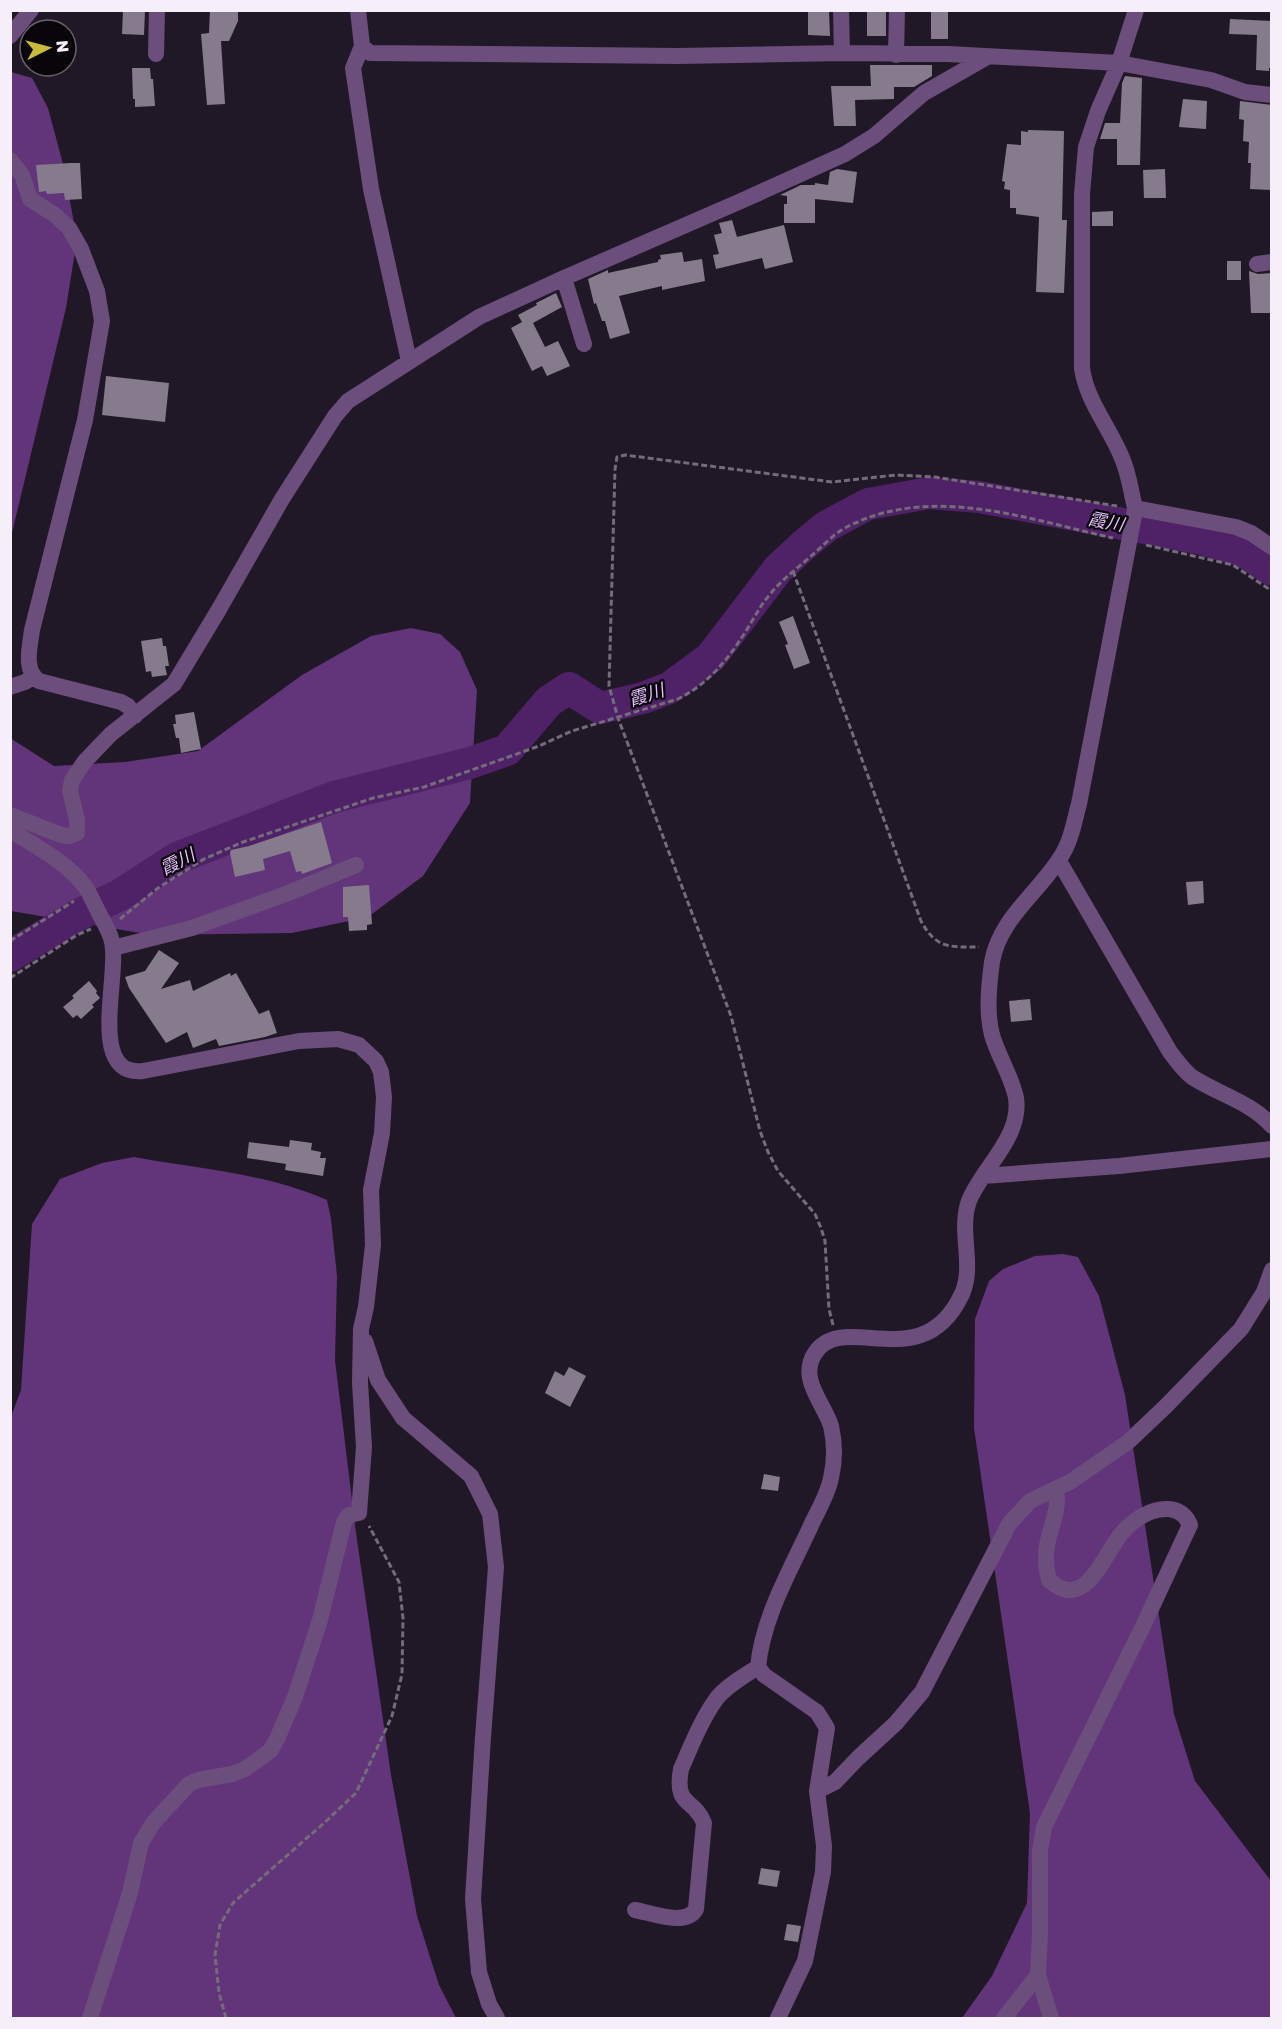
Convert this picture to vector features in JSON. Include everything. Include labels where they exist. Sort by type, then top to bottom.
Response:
[{"type":"street","points":[[10,36],[31,10]]},
{"type":"street","points":[[156,54],[157,10]]},
{"type":"street","points":[[358,10],[362,46],[353,68],[371,189],[410,361]]},
{"type":"street","points":[[841,10],[842,53]]},
{"type":"street","points":[[896,55],[897,10]]},
{"type":"street","points":[[635,1910],[684,1918],[693,1915],[696,1909],[704,1823],[698,1810],[689,1806],[681,1796],[681,1769],[718,1697],[758,1667],[765,1628],[831,1478],[834,1441],[830,1423],[813,1392],[810,1379],[811,1363],[815,1353],[828,1341],[838,1337],[900,1340],[931,1332],[953,1312],[965,1288],[966,1216],[969,1202],[1012,1131],[1016,1113],[1016,1098],[992,1034],[989,1012],[992,960],[996,947],[1027,899],[1059,861],[1067,846],[1079,804],[1135,512],[1123,459],[1109,428],[1084,385],[1082,368],[1082,172],[1086,147],[1098,111],[1119,63],[1136,10]]},
{"type":"street","points":[[362,46],[370,53],[678,56],[842,53],[1119,63],[1211,80],[1245,92],[1272,95]]},
{"type":"street","points":[[10,815],[61,835],[69,836],[77,833],[77,820],[70,791],[72,780],[85,762],[111,735],[174,684],[282,499],[335,416],[348,401],[479,317],[844,154],[874,136],[924,93],[987,57]]},
{"type":"street","points":[[10,160],[22,175],[30,199],[55,215],[69,228],[81,249],[97,291],[102,321],[85,420],[32,630],[30,671],[39,681],[122,702],[135,716]]},
{"type":"street","points":[[564,278],[584,344]]},
{"type":"street","points":[[1135,512],[1236,527],[1251,533],[1272,547]]},
{"type":"street","points":[[10,687],[33,677]]},
{"type":"street","points":[[10,830],[62,863],[84,885],[104,921],[113,948],[109,1034],[113,1056],[117,1064],[124,1069],[132,1072],[143,1071],[299,1041],[338,1039],[359,1045],[376,1061],[381,1072],[384,1097],[382,1132],[371,1190],[373,1245],[366,1307],[360,1329],[360,1383],[364,1447],[359,1513],[349,1515],[344,1522],[320,1620],[295,1697],[270,1751],[245,1769],[189,1784],[153,1823],[141,1843],[130,1893],[90,2019]]},
{"type":"street","points":[[1059,861],[1170,1052],[1182,1067],[1191,1076],[1256,1111],[1272,1126]]},
{"type":"street","points":[[113,948],[192,928],[356,866]]},
{"type":"street","points":[[983,1176],[1119,1166],[1272,1149]]},
{"type":"street","points":[[817,1791],[835,1782],[914,1704],[1009,1524],[1030,1501],[1070,1482],[1128,1442],[1165,1407],[1241,1329],[1264,1292],[1272,1269]]},
{"type":"street","points":[[360,1329],[378,1380],[403,1418],[471,1476],[490,1514],[496,1567],[473,1899],[479,1972],[489,2004],[497,2019]]},
{"type":"street","points":[[1051,2019],[1038,1975],[1040,1851],[1044,1827],[1146,1622],[1190,1525],[1187,1517],[1177,1510],[1148,1512],[1123,1532],[1087,1583],[1072,1590],[1062,1589],[1049,1580],[1046,1562],[1046,1548],[1057,1501],[1055,1490]]},
{"type":"street","points":[[758,1667],[764,1675],[809,1706],[823,1719],[827,1728],[817,1791],[824,1846],[824,1872],[805,1961],[778,2019]]},
{"type":"street","points":[[1004,2019],[1038,1975]]},
{"type":"path","points":[[838,1337],[831,1323],[825,1241],[821,1227],[814,1214],[778,1171],[768,1152],[760,1131],[731,1016],[610,693],[617,457],[620,455],[832,482],[896,475],[935,477],[1135,512]]},
{"type":"path","points":[[10,978],[77,935],[104,921],[117,921],[158,888],[204,859],[243,842],[373,798],[424,787],[539,746],[572,731],[678,699],[694,691],[710,679],[734,650],[765,599],[793,571],[843,529],[870,517],[894,510],[961,507],[1005,514],[1130,539],[1233,566],[1272,591]]},
{"type":"path","points":[[793,571],[928,935],[938,943],[965,947],[996,947]]},
{"type":"path","points":[[10,940],[90,895]]},
{"type":"path","points":[[226,2019],[219,1993],[215,1955],[220,1925],[233,1903],[356,1793],[392,1716],[402,1674],[403,1618],[399,1582],[374,1534],[359,1513]]},
{"type":"shaded area","points":[[11,72],[18,74],[18,78],[32,78],[48,108],[63,164],[77,239],[66,308],[11,537]]},
{"type":"shaded area","points":[[411,628],[440,634],[460,652],[477,690],[470,803],[423,876],[368,917],[292,933],[152,935],[11,911],[10,738],[54,766],[125,762],[198,751],[302,675],[371,636]]},
{"type":"shaded area","points":[[134,1157],[256,1178],[327,1200],[337,1276],[335,1360],[356,1533],[391,1775],[417,1916],[439,1985],[456,2018],[11,2018],[10,1419],[21,1390],[32,1224],[60,1179],[102,1163]]},
{"type":"shaded area","points":[[1063,1254],[1078,1257],[1099,1296],[1125,1395],[1174,1714],[1195,1781],[1271,1881],[1271,2018],[962,2018],[992,1976],[1027,1903],[1030,1813],[974,1428],[975,1319],[989,1281],[1003,1269],[1035,1256]]},
{"type":"building","points":[[123,10],[145,10],[144,35],[122,34]]},
{"type":"building","points":[[210,10],[238,10],[238,21],[229,41],[221,41],[225,104],[207,105],[201,34],[209,33]]},
{"type":"building","points":[[808,10],[829,10],[830,36],[808,35]]},
{"type":"building","points":[[867,10],[886,10],[886,36],[867,36]]},
{"type":"building","points":[[931,11],[948,11],[948,39],[931,39]]},
{"type":"building","points":[[1230,19],[1272,21],[1272,68],[1269,68],[1269,71],[1256,70],[1257,35],[1229,34]]},
{"type":"building","points":[[870,65],[932,65],[932,76],[914,87],[894,87],[894,99],[855,100],[856,126],[834,126],[831,86],[871,86]]},
{"type":"building","points":[[132,68],[150,68],[155,106],[135,107]]},
{"type":"building","points":[[1125,76],[1142,78],[1140,165],[1117,165],[1117,139],[1100,139],[1105,123],[1120,123],[1122,83]]},
{"type":"building","points":[[1183,99],[1207,101],[1206,129],[1179,127]]},
{"type":"building","points":[[1240,101],[1272,105],[1271,190],[1250,189],[1249,142],[1243,141],[1244,120],[1239,119]]},
{"type":"building","points":[[1028,130],[1064,131],[1062,220],[1067,220],[1064,293],[1036,292],[1039,217],[1016,214],[1016,208],[1010,208],[1010,190],[1004,189],[1005,182],[1002,181],[1007,144],[1021,145],[1021,131],[1028,132]]},
{"type":"building","points":[[80,163],[82,199],[65,200],[64,193],[39,192],[36,165]]},
{"type":"building","points":[[837,169],[857,172],[853,203],[815,199],[815,223],[784,223],[784,204],[787,204],[787,196],[780,195],[801,185],[815,185],[815,183],[828,185],[830,172]]},
{"type":"building","points":[[1165,169],[1166,198],[1144,198],[1143,170]]},
{"type":"building","points":[[1113,211],[1113,226],[1092,226],[1092,212]]},
{"type":"building","points":[[732,220],[737,237],[784,225],[793,262],[765,269],[762,258],[716,269],[713,255],[719,254],[714,235],[722,233],[719,223]]},
{"type":"building","points":[[682,252],[684,262],[702,259],[705,281],[662,290],[662,286],[619,296],[630,333],[610,339],[605,321],[602,321],[596,303],[594,304],[588,279],[608,270],[608,273],[658,262],[661,259],[660,255]]},
{"type":"building","points":[[1227,261],[1241,261],[1241,280],[1227,280]]},
{"type":"building","points":[[1249,271],[1258,274],[1272,273],[1272,313],[1251,313]]},
{"type":"building","points":[[556,293],[562,307],[533,323],[545,347],[558,341],[570,366],[547,376],[542,366],[532,371],[511,328],[522,322],[518,315]]},
{"type":"building","points":[[106,376],[169,383],[165,422],[102,415]]},
{"type":"building","points":[[793,616],[810,663],[794,669],[785,645],[788,644],[779,622]]},
{"type":"building","points":[[162,638],[163,646],[166,646],[169,666],[165,666],[167,675],[152,677],[151,671],[146,672],[141,641]]},
{"type":"building","points":[[194,712],[201,749],[181,753],[179,738],[176,738],[173,724],[176,724],[175,715]]},
{"type":"building","points":[[321,822],[332,863],[302,874],[301,871],[296,872],[290,851],[263,859],[265,870],[235,877],[231,850]]},
{"type":"building","points":[[1203,881],[1204,903],[1188,905],[1186,882]]},
{"type":"building","points":[[369,885],[372,924],[367,925],[367,930],[349,931],[348,917],[343,917],[343,887]]},
{"type":"building","points":[[159,950],[179,963],[161,989],[190,980],[193,991],[230,973],[231,976],[236,973],[259,1014],[269,1010],[277,1033],[219,1046],[216,1039],[193,1048],[187,1032],[166,1043],[129,988],[125,977],[145,971]]},
{"type":"building","points":[[89,981],[100,998],[81,1019],[77,1015],[73,1018],[63,1007]]},
{"type":"building","points":[[1030,999],[1032,1020],[1011,1022],[1009,1001]]},
{"type":"building","points":[[290,1140],[312,1143],[311,1150],[321,1152],[320,1158],[326,1158],[323,1176],[285,1170],[286,1164],[247,1158],[249,1142],[289,1147]]},
{"type":"building","points":[[569,1367],[586,1376],[570,1407],[545,1393],[555,1371],[564,1376]]},
{"type":"building","points":[[764,1474],[780,1477],[778,1491],[761,1489]]},
{"type":"building","points":[[761,1868],[780,1871],[777,1887],[758,1884]]},
{"type":"building","points":[[787,1924],[801,1926],[798,1942],[784,1940]]},
{"type":"waterway","name":"霞川","points":[[10,956],[80,914],[120,895],[177,858],[334,797],[470,763],[507,750],[549,701],[569,688],[600,708],[643,698],[669,688],[711,657],[778,569],[806,543],[827,526],[868,504],[929,493],[979,497],[1198,538],[1245,552],[1272,570]]}]
